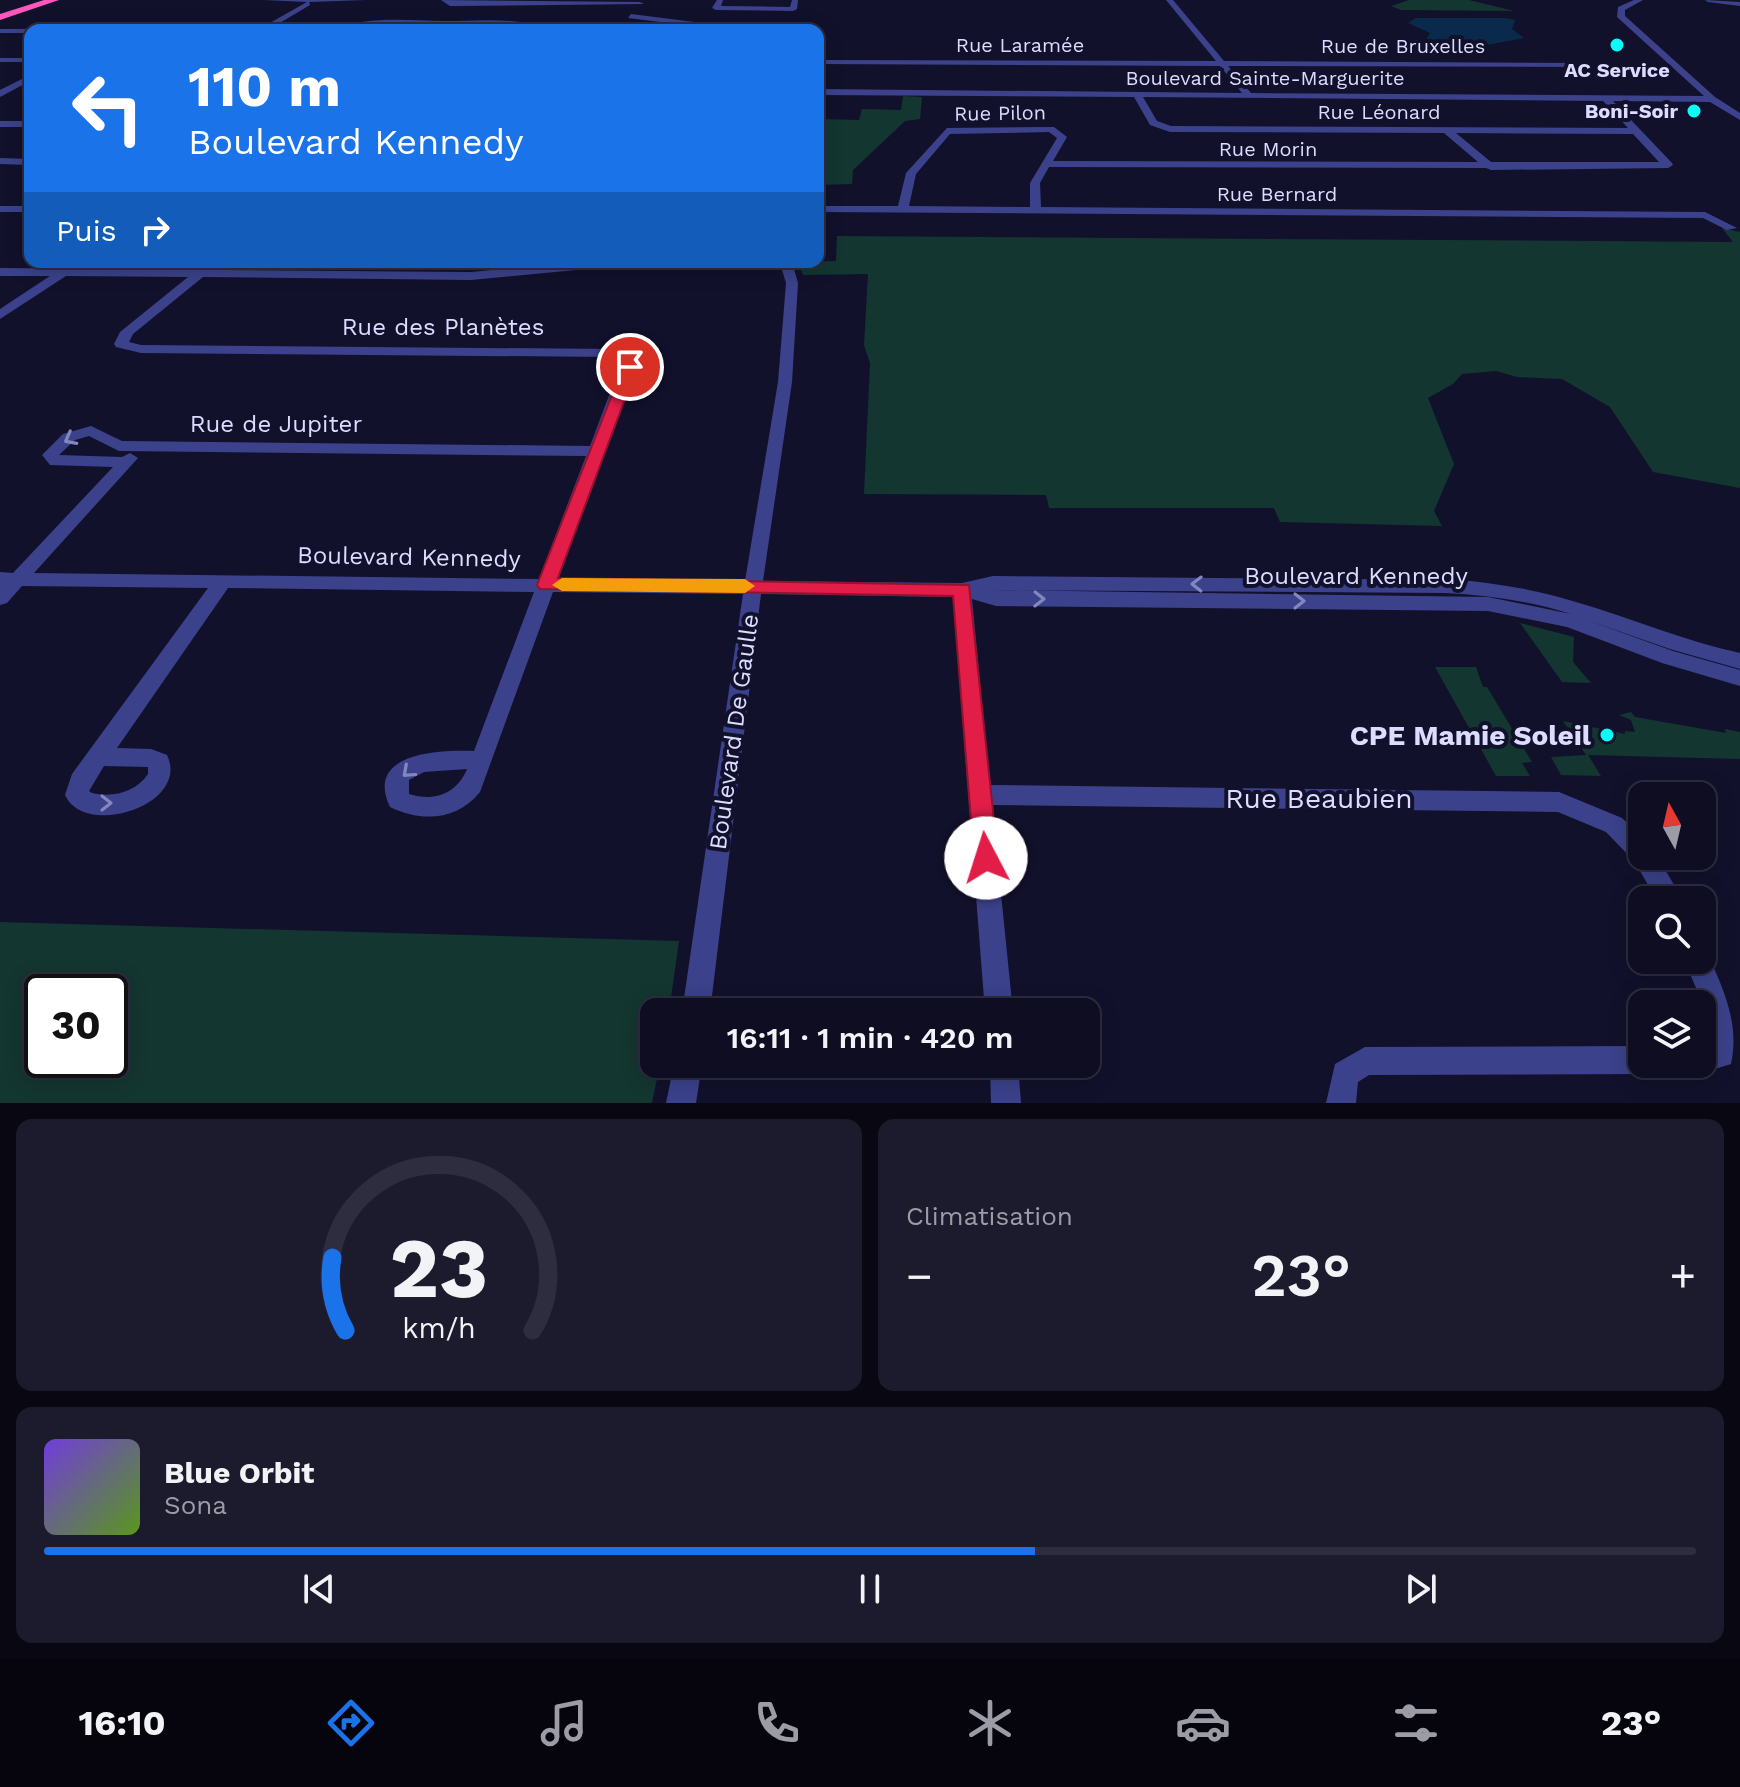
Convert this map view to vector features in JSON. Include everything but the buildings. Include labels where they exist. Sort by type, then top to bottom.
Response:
[{"type":"highway","points":[[0,17],[54,0]]},
{"type":"street","points":[[267,0],[363,0]]},
{"type":"street","points":[[720,0],[716,8],[794,4]]},
{"type":"street","points":[[1169,0],[1249,96]]},
{"type":"street","points":[[1640,0],[1622,8],[1621,17],[1712,99],[1740,117]]},
{"type":"street","points":[[1708,0],[1740,4]]},
{"type":"street","points":[[444,1],[642,2]]},
{"type":"street","points":[[272,24],[310,2]]},
{"type":"street","points":[[642,2],[629,19],[690,24]]},
{"type":"street","points":[[0,31],[24,31]]},
{"type":"street","points":[[0,60],[24,60]]},
{"type":"street","name":"Rue Laramée","points":[[824,62],[1222,64]]},
{"type":"street","points":[[878,62],[878,93]]},
{"type":"street","name":"Rue de Bruxelles","points":[[1222,64],[1584,65]]},
{"type":"street","points":[[3,91],[24,81]]},
{"type":"street","points":[[3,91],[24,89]]},
{"type":"street","name":"Boulevard Sainte-Marguerite","points":[[824,92],[1712,99]]},
{"type":"street","name":"Rue Léonard","points":[[1138,96],[1153,123],[1170,129],[1638,131]]},
{"type":"street","name":"Rue Morin","points":[[1045,164],[1666,166],[1668,163],[1604,97]]},
{"type":"street","points":[[0,124],[24,124]]},
{"type":"street","name":"Rue Pilon","points":[[903,209],[911,173],[949,130],[1055,130],[1061,139],[1034,187],[1036,210]]},
{"type":"street","points":[[1446,130],[1491,167]]},
{"type":"street","points":[[0,161],[24,162]]},
{"type":"street","points":[[0,209],[24,209]]},
{"type":"street","name":"Rue Bernard","points":[[824,209],[1705,215],[1731,228]]},
{"type":"street","points":[[0,272],[479,276],[557,268]]},
{"type":"street","name":"Boulevard De Gaulle","points":[[698,998],[785,382],[792,283],[788,268]]},
{"type":"street","points":[[0,315],[63,273]]},
{"type":"street","name":"Rue des Planètes","points":[[200,274],[127,332],[121,344],[141,349],[623,354],[630,359],[630,367],[482,760]]},
{"type":"street","name":"Rue de Jupiter","points":[[126,462],[56,461],[50,455],[69,437],[91,431],[113,445],[140,447],[597,451]]},
{"type":"street","points":[[0,598],[8,580],[140,447]]},
{"type":"street","name":"Boulevard Kennedy","points":[[8,580],[754,586],[962,590],[996,599],[1488,604],[1561,619],[1669,658],[1740,678]]},
{"type":"street","points":[[98,757],[223,581]]},
{"type":"street","name":"Boulevard Kennedy","points":[[962,590],[993,583],[1470,587],[1572,607],[1677,646],[1740,661]]},
{"type":"street","points":[[962,590],[998,998]]},
{"type":"street","name":"Rue Beaubien","points":[[980,795],[1559,802],[1614,825],[1628,839]]},
{"type":"street","points":[[1716,1007],[1726,1043],[1721,1054],[1716,1055]]},
{"type":"street","points":[[1341,1103],[1345,1074],[1365,1061],[1628,1060]]},
{"type":"street","points":[[681,1103],[685,1078]]},
{"type":"street","points":[[1005,1078],[1006,1103]]},
{"type":"green space","points":[[1409,0],[1469,0],[1514,11],[1401,10],[1391,6]]},
{"type":"green space","points":[[903,96],[922,97],[920,119],[905,121],[853,170],[852,184],[824,185],[824,119],[859,120],[862,109],[901,110]]},
{"type":"green space","points":[[1722,228],[1740,232],[1740,488],[1653,472],[1610,407],[1562,379],[1517,377],[1496,371],[1462,374],[1453,384],[1428,398],[1454,464],[1434,511],[1442,526],[1280,522],[1274,508],[1049,508],[1046,495],[864,494],[870,363],[864,345],[868,274],[803,275],[800,268],[824,268],[824,261],[836,261],[837,236],[1733,242]]},
{"type":"green space","points":[[1520,623],[1574,637],[1573,662],[1591,683],[1562,682]]},
{"type":"green space","points":[[1435,667],[1476,667],[1483,687],[1487,687],[1532,762],[1522,763],[1530,776],[1496,776]]},
{"type":"green space","points":[[1631,712],[1635,717],[1726,733],[1725,729],[1740,732],[1740,759],[1588,755],[1601,776],[1561,775],[1551,757],[1586,755],[1563,721],[1625,734],[1625,731],[1635,732],[1631,720],[1619,715]]},
{"type":"green space","points":[[0,922],[679,941],[671,998],[640,998],[640,1078],[657,1078],[652,1103],[0,1103]]},
{"type":"water","points":[[1416,18],[1506,18],[1515,20],[1512,29],[1524,38],[1465,49],[1425,41],[1430,33],[1408,23]]},
{"type":"slow traffic","points":[[562,585],[745,586]]},
{"type":"place","name":"AC Service","points":[[1617,45]]},
{"type":"place","name":"Boni-Soir","points":[[1694,111]]},
{"type":"place","name":"CPE Mamie Soleil","points":[[1607,735]]},
{"type":"route","points":[[630,367],[546,585],[962,590],[986,858]]}]
